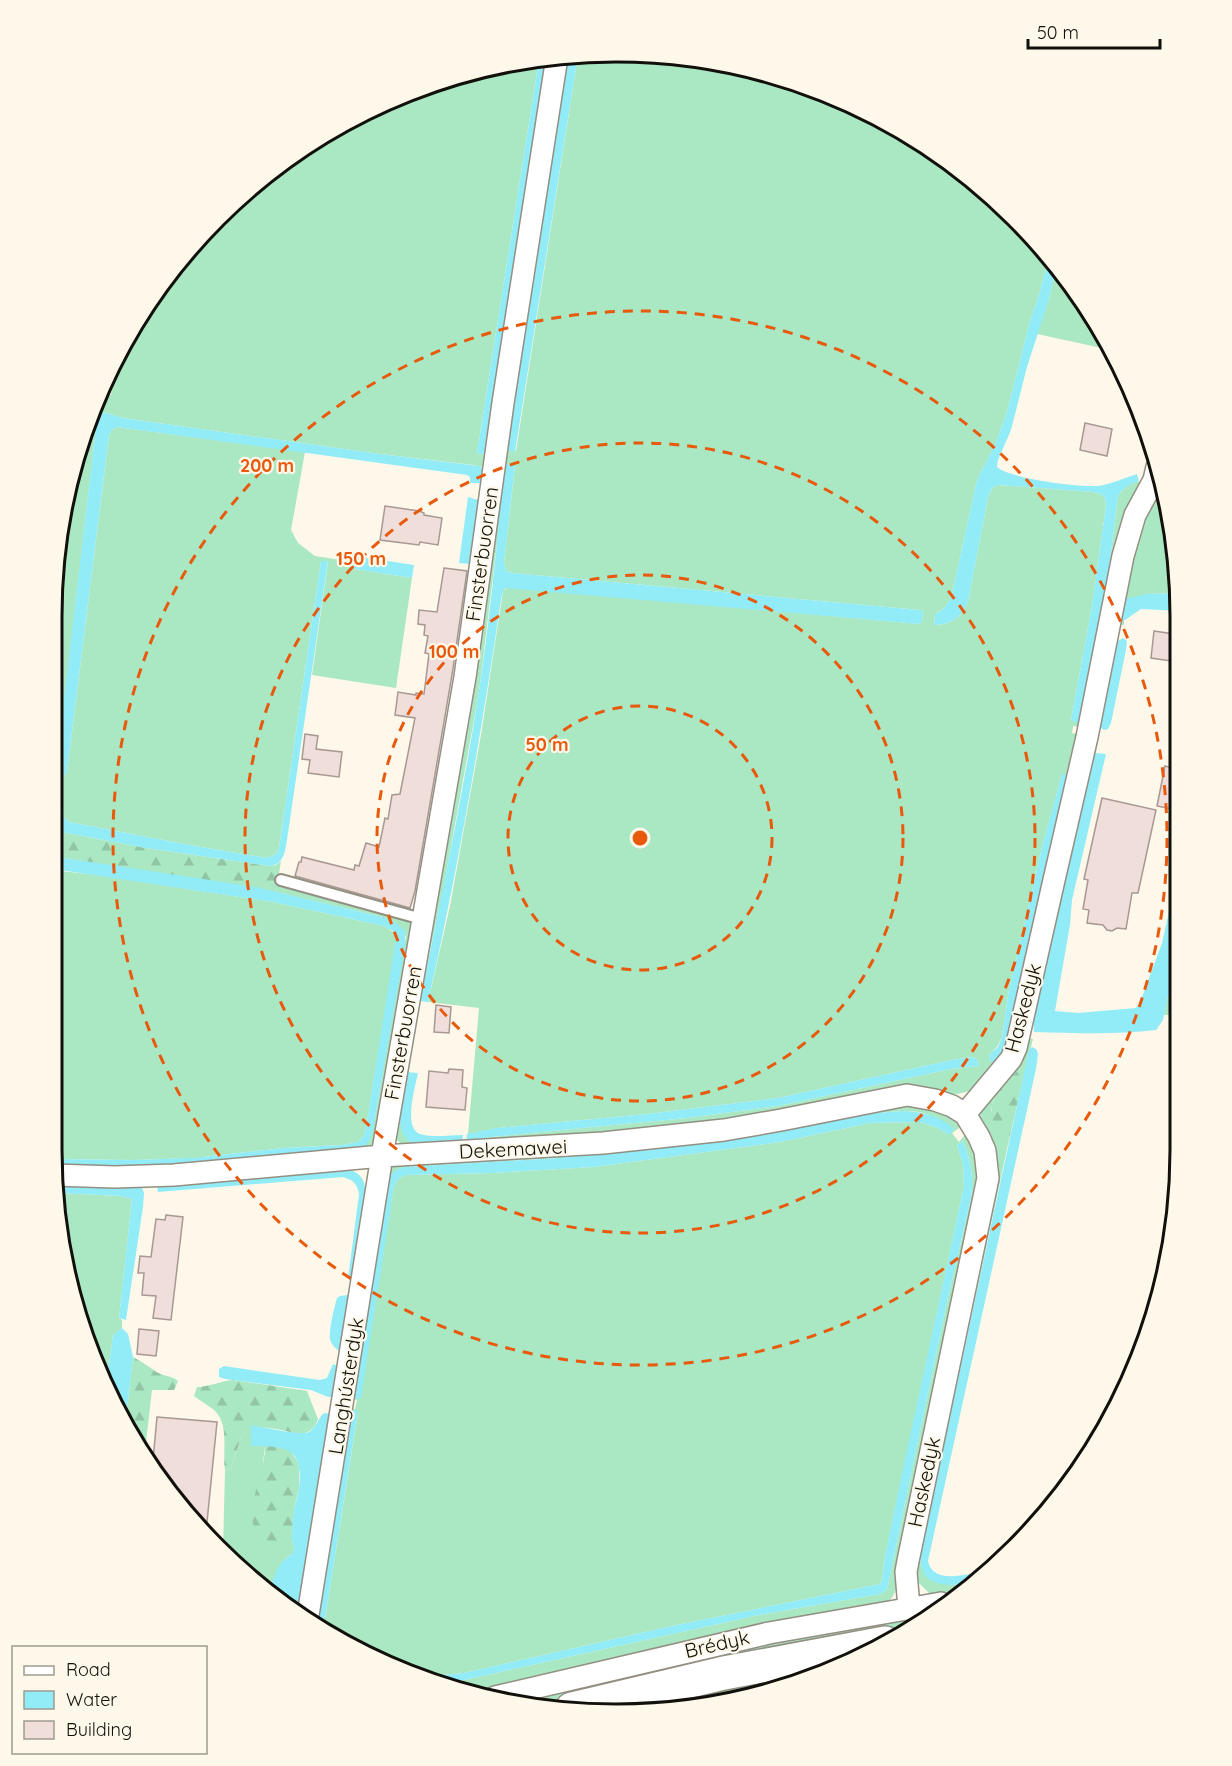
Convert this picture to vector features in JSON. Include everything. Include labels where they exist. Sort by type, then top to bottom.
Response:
[{"type":"main road","name":"Brédyk","points":[[596,1703],[724,1673],[859,1648]]},
{"type":"street","name":"Finsterbuorren","points":[[382,1156],[465,677],[495,459],[555,65]]},
{"type":"street","name":"Haskedyk","points":[[909,1608],[906,1572],[908,1561],[988,1178],[985,1151],[965,1114],[1011,1059],[1017,1048],[1051,891],[1088,738],[1122,556],[1136,515],[1154,480]]},
{"type":"street","name":"Dekemawei","points":[[63,1175],[115,1177],[174,1175],[382,1156],[535,1148],[680,1135],[781,1120],[906,1095],[935,1100],[965,1114]]},
{"type":"street","name":"Langhústerdyk","points":[[309,1612],[382,1156]]},
{"type":"street","name":"Brédyk","points":[[508,1694],[734,1640],[934,1604]]},
{"type":"lane","points":[[281,880],[422,919]]},
{"type":"green space","points":[[616,62],[688,66],[760,80],[828,104],[893,136],[954,176],[1008,224],[1047,266],[1007,412],[995,445],[977,480],[952,594],[944,608],[935,614],[934,625],[955,619],[968,602],[988,497],[992,488],[998,485],[1101,494],[1105,498],[1106,506],[1092,606],[1071,720],[1077,722],[1080,720],[1106,592],[1118,496],[1129,485],[1143,482],[1133,505],[1121,546],[1087,719],[1080,727],[1073,726],[1072,733],[1077,734],[1071,754],[1067,805],[1019,1023],[1008,1055],[980,1086],[948,1096],[910,1090],[895,1091],[748,1121],[678,1131],[607,1138],[466,1146],[466,1141],[491,1137],[687,1118],[778,1106],[951,1069],[979,1066],[978,1061],[973,1057],[778,1098],[647,1114],[498,1128],[468,1134],[479,1008],[428,1002],[450,906],[481,735],[503,591],[507,588],[519,588],[919,624],[922,622],[923,612],[506,571],[504,563],[515,466],[505,464],[479,692],[443,891],[419,1001],[414,1000],[426,926],[431,927],[471,707],[488,593],[482,591],[500,449],[560,65],[567,64],[505,449],[516,451],[577,63]],"holes":[[[1062,775],[1067,775],[1010,1041],[1005,1052],[991,1062],[990,1054],[1002,1037],[1008,995],[1043,843]]]},
{"type":"green space","points":[[538,67],[477,453],[484,455],[492,427],[484,482],[481,483],[482,467],[473,465],[380,454],[100,413],[108,396],[111,395],[112,386],[136,339],[176,278],[224,224],[278,176],[339,136],[404,104],[472,80]]},
{"type":"green space","points":[[1054,276],[1101,348],[1037,334]]},
{"type":"green space","points":[[96,424],[62,721],[62,616],[66,544],[80,472]]},
{"type":"green space","points":[[117,427],[305,452],[291,530],[298,543],[315,556],[354,562],[354,569],[412,578],[396,688],[312,675],[328,562],[321,561],[279,848],[276,854],[267,858],[69,822],[64,817],[62,775],[67,772],[109,435],[112,430]]},
{"type":"green space","points":[[1156,492],[1166,544],[1169,593],[1146,594],[1124,620],[1124,625],[1118,624],[1127,556]]},
{"type":"green space","points":[[62,832],[146,848],[270,866],[281,861],[276,892],[62,858]]},
{"type":"green space","points":[[62,871],[273,902],[384,926],[392,931],[396,944],[366,1128],[363,1137],[358,1142],[194,1158],[62,1159]]},
{"type":"green space","points":[[277,884],[409,920],[412,927],[377,1142],[369,1151],[63,1170],[62,1165],[360,1149],[375,1117],[406,936],[382,917],[276,892]]},
{"type":"green space","points":[[1170,987],[1170,1015],[1164,1015]]},
{"type":"green space","points":[[1024,1038],[1033,1039],[1026,1066],[1023,1066],[994,1096],[991,1110],[1007,1149],[920,1555],[921,1566],[952,1585],[961,1584],[947,1595],[936,1595],[929,1593],[916,1580],[914,1558],[993,1181],[980,1117],[983,1107]]},
{"type":"green space","points":[[1023,1066],[1026,1066],[1007,1149],[994,1123],[992,1105],[999,1090]]},
{"type":"green space","points":[[406,1072],[399,1119],[421,1144],[403,1146],[393,1132]]},
{"type":"green space","points":[[919,1101],[962,1122],[959,1128],[952,1133],[959,1142],[969,1130],[981,1158],[900,1578],[890,1600],[883,1606],[495,1691],[456,1681],[759,1615],[880,1594],[887,1590],[971,1198],[971,1169],[963,1141],[957,1145],[963,1164],[964,1186],[880,1584],[672,1626],[464,1673],[439,1675],[371,1647],[325,1621],[358,1412],[318,1617],[314,1614],[347,1409],[355,1409],[357,1400],[349,1398],[384,1174],[392,1163]],"holes":[[[902,1111],[924,1113],[949,1135],[938,1128],[920,1122],[870,1123],[780,1142],[594,1167],[406,1175],[399,1178],[394,1186],[357,1399],[354,1395],[387,1182],[404,1167],[558,1158],[756,1136],[864,1114]]]},
{"type":"green space","points":[[64,1193],[120,1196],[132,1199],[119,1318],[122,1320],[122,1328],[113,1335],[108,1371],[80,1294],[66,1222]]},
{"type":"green space","points":[[133,1357],[157,1373],[178,1381],[174,1390],[152,1390],[146,1443],[127,1410]]},
{"type":"green space","points":[[233,1380],[307,1391],[318,1419],[315,1426],[306,1433],[295,1433],[252,1426],[251,1433],[242,1435],[231,1468],[225,1470],[222,1423],[214,1410],[194,1396],[197,1387]]},
{"type":"green space","points":[[251,1433],[251,1446],[265,1446],[258,1486],[273,1541],[292,1541],[295,1549],[283,1561],[272,1585],[223,1541],[225,1470],[231,1468],[242,1435]]},
{"type":"green space","points":[[265,1446],[281,1446],[290,1450],[298,1462],[299,1488],[294,1509],[292,1541],[264,1539],[256,1532],[253,1522],[255,1496]]},
{"type":"green space","points":[[922,1612],[888,1633],[709,1666],[559,1701],[546,1700],[544,1692],[679,1658]]},
{"type":"green space","points":[[812,1668],[760,1686],[724,1694],[688,1700],[642,1703]]},
{"type":"green space","points":[[541,1692],[543,1700],[524,1697]]},
{"type":"water","points":[[577,63],[515,452],[505,449],[567,64]]},
{"type":"water","points":[[547,66],[492,427],[484,455],[477,453],[538,67]]},
{"type":"water","points":[[1047,266],[1054,276],[1049,299],[1027,367],[1011,430],[997,467],[1030,479],[1075,485],[1101,486],[1137,474],[1139,481],[1127,486],[1118,496],[1106,592],[1080,720],[1077,723],[1071,720],[1092,606],[1106,506],[1105,498],[1101,494],[998,485],[992,488],[988,497],[968,602],[955,619],[934,625],[935,614],[944,608],[952,594],[977,480],[995,445],[1007,412]]},
{"type":"water","points":[[100,413],[479,466],[482,468],[481,483],[470,483],[470,477],[467,475],[117,427],[112,430],[109,435],[67,772],[62,776],[62,717],[96,424]]},
{"type":"water","points":[[504,464],[515,465],[504,563],[506,571],[920,610],[923,612],[922,622],[919,624],[506,588],[501,600],[468,802],[439,952],[428,1002],[420,1001],[473,730],[487,635]]},
{"type":"water","points":[[468,497],[478,500],[469,564],[459,563]]},
{"type":"water","points":[[355,556],[414,565],[412,578],[354,569]]},
{"type":"water","points":[[321,561],[328,561],[286,844],[283,857],[278,863],[270,866],[146,848],[62,832],[62,802],[64,817],[69,822],[267,858],[276,854],[279,848]]},
{"type":"water","points":[[1169,593],[1170,610],[1141,609],[1125,620],[1121,619],[1122,605],[1126,599],[1146,594]]},
{"type":"water","points":[[1123,638],[1127,641],[1126,650],[1111,723],[1108,729],[1104,730],[1101,728],[1101,722],[1118,641]]},
{"type":"water","points":[[1095,753],[1106,754],[1072,900],[1070,925],[1055,1011],[1078,1013],[1136,1008],[1162,943],[1170,907],[1170,988],[1163,1020],[1156,1030],[1095,1033],[1034,1032],[1033,1019],[1090,760]]},
{"type":"water","points":[[1062,774],[1067,775],[1015,1017],[1005,1052],[991,1062],[990,1054],[998,1047],[1002,1037],[1008,995],[1043,843]]},
{"type":"water","points":[[62,858],[256,887],[382,917],[396,923],[405,931],[405,946],[374,1127],[367,1143],[360,1149],[154,1166],[62,1164],[62,1159],[194,1158],[284,1148],[342,1145],[358,1142],[363,1137],[396,938],[393,931],[384,926],[273,902],[62,870]]},
{"type":"water","points":[[1032,1047],[1038,1054],[1036,1069],[928,1561],[931,1569],[944,1576],[975,1573],[961,1584],[937,1583],[924,1574],[920,1555],[1029,1050]]},
{"type":"water","points":[[973,1057],[978,1061],[979,1066],[951,1069],[778,1106],[466,1141],[467,1134],[497,1128],[647,1114],[778,1098]]},
{"type":"water","points":[[406,1072],[418,1073],[411,1116],[415,1130],[420,1134],[430,1136],[463,1135],[462,1142],[422,1144],[411,1142],[405,1137],[400,1120],[400,1110]]},
{"type":"water","points":[[902,1111],[930,1115],[954,1129],[949,1135],[938,1128],[920,1122],[870,1123],[780,1142],[594,1167],[406,1175],[399,1178],[394,1186],[361,1398],[357,1399],[354,1395],[387,1182],[398,1169],[558,1158],[756,1136],[864,1114]]},
{"type":"water","points":[[963,1141],[968,1156],[972,1183],[971,1198],[887,1590],[880,1594],[759,1615],[464,1680],[456,1681],[439,1675],[464,1673],[672,1626],[880,1584],[964,1186],[963,1164],[957,1145]]},
{"type":"water","points":[[348,1169],[360,1176],[365,1188],[360,1244],[353,1280],[348,1279],[359,1194],[354,1182],[349,1179],[343,1177],[158,1192],[157,1185]]},
{"type":"water","points":[[63,1184],[142,1188],[143,1207],[126,1320],[119,1318],[132,1199],[120,1196],[64,1193]]},
{"type":"water","points":[[351,1296],[343,1347],[339,1351],[331,1341],[331,1324],[337,1298]]},
{"type":"water","points":[[122,1328],[128,1334],[133,1357],[127,1410],[108,1371],[113,1335]]},
{"type":"water","points":[[333,1364],[340,1367],[336,1394],[332,1397],[311,1390],[219,1377],[219,1369],[224,1366],[320,1380],[327,1378]]},
{"type":"water","points":[[352,1411],[358,1411],[325,1621],[317,1617],[318,1608]]},
{"type":"water","points":[[324,1413],[332,1414],[303,1607],[272,1585],[278,1568],[294,1550],[293,1515],[299,1488],[298,1463],[295,1456],[282,1448],[251,1446],[251,1425],[305,1433],[315,1426]]},
{"type":"building","points":[[1085,423],[1112,429],[1107,456],[1080,450]]},
{"type":"building","points":[[385,506],[419,511],[424,515],[442,518],[438,545],[380,540]]},
{"type":"building","points":[[444,568],[467,571],[452,675],[415,891],[410,908],[295,876],[302,857],[354,870],[355,865],[359,866],[366,843],[379,847],[385,818],[388,819],[392,795],[400,794],[415,718],[395,715],[398,692],[424,694],[429,654],[425,653],[428,636],[424,635],[425,625],[418,624],[419,610],[437,612]]},
{"type":"building","points":[[1154,631],[1170,633],[1170,661],[1151,658]]},
{"type":"building","points":[[305,734],[318,736],[316,749],[342,752],[339,777],[308,773],[310,760],[302,759]]},
{"type":"building","points":[[1165,766],[1170,767],[1170,809],[1157,806]]},
{"type":"building","points":[[1102,798],[1156,810],[1138,893],[1132,893],[1126,929],[1117,928],[1112,931],[1107,930],[1103,925],[1087,923],[1089,910],[1083,909],[1088,880],[1084,879]]},
{"type":"building","points":[[436,1005],[451,1007],[449,1033],[434,1032]]},
{"type":"building","points":[[449,1069],[463,1070],[462,1087],[467,1088],[465,1110],[426,1107],[429,1071],[448,1073]]},
{"type":"building","points":[[166,1215],[183,1217],[171,1320],[153,1318],[156,1296],[142,1295],[144,1273],[138,1273],[140,1256],[151,1257],[156,1219],[165,1220]]},
{"type":"building","points":[[139,1329],[159,1331],[156,1356],[137,1354]]},
{"type":"building","points":[[157,1417],[217,1422],[207,1524],[176,1488],[153,1455]]}]
